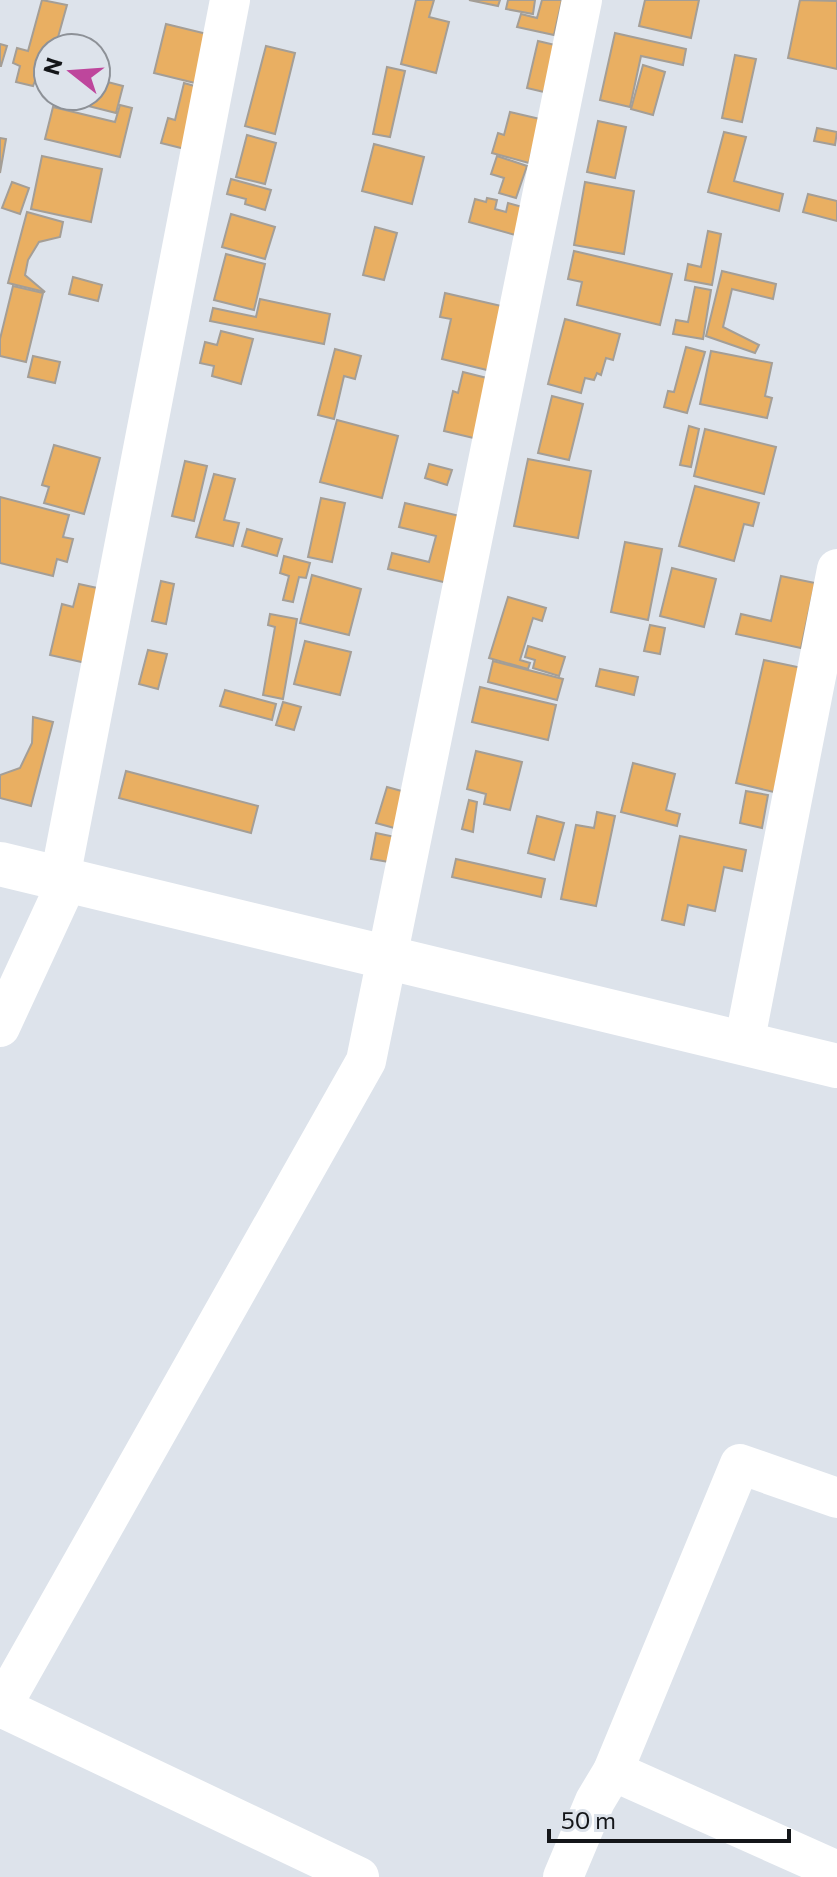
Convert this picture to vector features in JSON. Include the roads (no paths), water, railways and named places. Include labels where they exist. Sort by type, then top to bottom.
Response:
[{"type":"main road","points":[[0,864],[837,1066]]},
{"type":"street","points":[[0,1027],[64,879],[230,0]]},
{"type":"street","points":[[359,1877],[0,1708],[366,1061],[582,0]]},
{"type":"street","points":[[744,1044],[837,569]]},
{"type":"street","points":[[563,1877],[595,1801],[613,1771],[740,1464],[837,1498]]},
{"type":"street","points":[[613,1771],[837,1871]]}]
